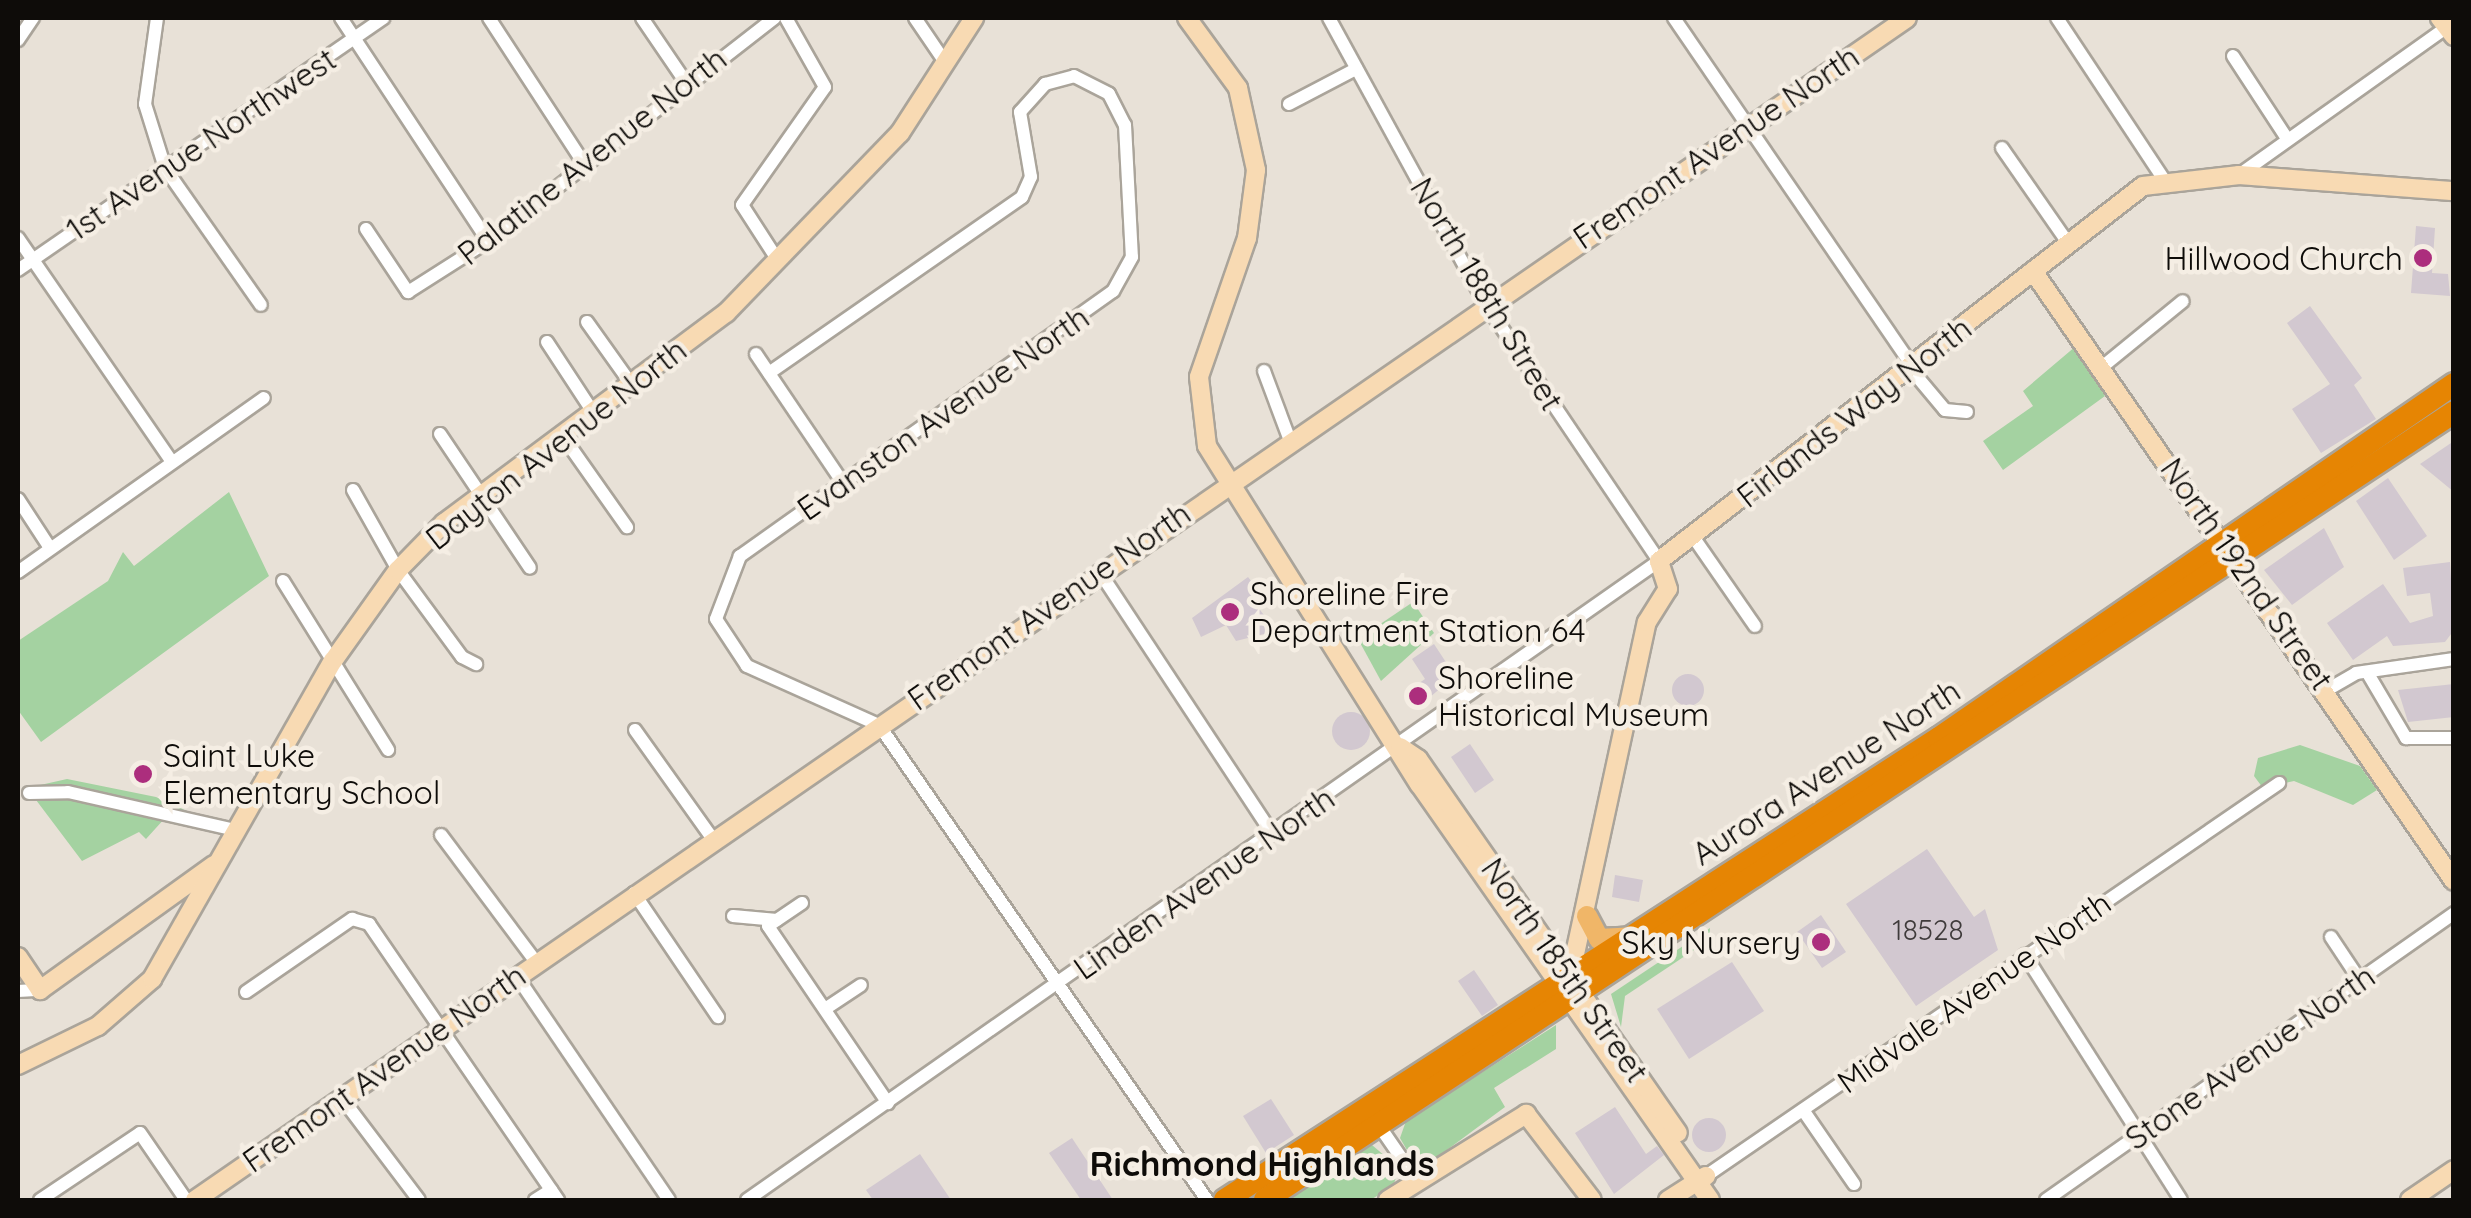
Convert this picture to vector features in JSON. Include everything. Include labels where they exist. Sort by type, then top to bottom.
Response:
[{"type":"highway","name":"Aurora Avenue North","points":[[2234,552],[2449,387]]},
{"type":"highway","name":"Aurora Avenue North","points":[[1226,1200],[1249,1196],[1341,1152],[1380,1127],[1570,990],[1955,734],[2234,552],[2387,459],[2454,412]]},
{"type":"highway","name":"Aurora Avenue North","points":[[1249,1196],[1342,1125],[1570,990],[1634,936],[1932,764],[1955,734]]},
{"type":"main road","points":[[2387,459],[2392,440],[2436,409],[2449,387]]},
{"type":"main road","points":[[1587,916],[1600,939],[1634,936]]},
{"type":"main road","points":[[1341,1152],[1342,1125]]},
{"type":"street","points":[[18,40],[33,18]]},
{"type":"street","points":[[157,18],[145,104],[165,168],[261,305]]},
{"type":"street","points":[[341,18],[488,242]]},
{"type":"street","name":"1st Avenue Northwest","points":[[18,270],[384,18]]},
{"type":"street","points":[[489,18],[583,162]]},
{"type":"street","points":[[642,18],[685,81]]},
{"type":"street","name":"Palatine Avenue North","points":[[366,230],[408,292],[488,242],[685,81],[774,18]]},
{"type":"street","points":[[777,259],[742,205],[825,87],[823,75],[786,18]]},
{"type":"street","points":[[915,18],[945,62]]},
{"type":"street","name":"Dayton Avenue North","points":[[18,1064],[126,1006],[190,916],[334,661],[398,570],[478,498],[726,313],[900,133],[974,18]]},
{"type":"street","name":"North 185th Street","points":[[1188,18],[1238,88],[1256,159],[1247,238],[1200,377],[1202,430],[1226,480],[1400,748],[1702,1178],[1722,1200]]},
{"type":"street","name":"North 188th Street","points":[[1329,18],[1485,303],[1660,562]]},
{"type":"street","points":[[1674,18],[1910,366],[1945,410],[1967,412]]},
{"type":"street","name":"Fremont Avenue North","points":[[195,1200],[1226,480],[1907,18]]},
{"type":"street","points":[[2057,18],[2163,178],[2239,174],[2454,191]]},
{"type":"street","points":[[2239,174],[2448,26]]},
{"type":"street","points":[[2233,56],[2288,140]]},
{"type":"street","points":[[1289,104],[1356,69]]},
{"type":"street","name":"Evanston Avenue North","points":[[769,373],[1022,197],[1030,177],[1017,128],[1026,100],[1074,76],[1120,110],[1132,257],[1099,304],[841,480],[740,556],[716,600],[733,654],[880,725]]},
{"type":"street","points":[[2002,148],[2068,243]]},
{"type":"street","name":"Firlands Way North","points":[[1660,562],[2068,243],[2163,178]]},
{"type":"street","points":[[18,238],[171,461]]},
{"type":"street","name":"North 192nd Street","points":[[2033,271],[2234,552],[2454,882]]},
{"type":"street","points":[[2102,367],[2183,302]]},
{"type":"street","points":[[586,322],[632,385]]},
{"type":"street","points":[[547,342],[593,412]]},
{"type":"street","points":[[756,354],[841,480]]},
{"type":"street","points":[[1264,371],[1289,438]]},
{"type":"street","points":[[18,572],[48,545],[264,398]]},
{"type":"street","points":[[440,434],[478,498],[530,568]]},
{"type":"street","points":[[562,435],[628,527]]},
{"type":"street","points":[[353,490],[398,570],[462,658],[476,664]]},
{"type":"street","points":[[18,499],[48,545]]},
{"type":"street","points":[[1694,538],[1755,626]]},
{"type":"street","points":[[1570,990],[1647,622],[1669,583],[1660,562]]},
{"type":"street","name":"Linden Avenue North","points":[[747,1200],[1400,748],[1660,562]]},
{"type":"street","points":[[1099,571],[1273,835]]},
{"type":"street","points":[[283,581],[388,750]]},
{"type":"street","points":[[2327,690],[2367,672],[2454,659]]},
{"type":"street","points":[[2367,672],[2406,738],[2454,738]]},
{"type":"street","points":[[880,725],[1207,1200]]},
{"type":"street","points":[[636,730],[712,838]]},
{"type":"street","name":"North 185th Street","points":[[1400,748],[1418,759],[1541,936],[1570,990]]},
{"type":"street","name":"Midvale Avenue North","points":[[1668,1200],[2279,782]]},
{"type":"street","points":[[29,793],[72,793],[239,831]]},
{"type":"street","points":[[441,835],[536,962]]},
{"type":"street","points":[[18,990],[40,990],[220,860]]},
{"type":"street","points":[[634,893],[718,1018]]},
{"type":"street","points":[[733,916],[772,923],[802,903]]},
{"type":"street","points":[[157,905],[190,916]]},
{"type":"street","name":"Stone Avenue North","points":[[2046,1200],[2454,913]]},
{"type":"street","points":[[1541,936],[1567,941],[1587,916]]},
{"type":"street","points":[[246,992],[361,920],[440,1026],[554,1195],[535,1200]]},
{"type":"street","points":[[772,923],[888,1103]]},
{"type":"street","points":[[2330,937],[2359,979]]},
{"type":"street","points":[[2025,955],[2143,1132],[2180,1200]]},
{"type":"street","points":[[18,956],[40,990]]},
{"type":"street","points":[[516,975],[669,1200]]},
{"type":"street","points":[[825,1009],[861,985]]},
{"type":"street","points":[[341,1097],[419,1200]]},
{"type":"street","points":[[1803,1110],[1854,1184]]},
{"type":"street","points":[[1388,1200],[1526,1114],[1592,1200]]},
{"type":"street","points":[[1380,1127],[1418,1182]]},
{"type":"street","points":[[40,1200],[140,1133],[186,1200]]},
{"type":"street","points":[[2410,1200],[2454,1170]]},
{"type":"street","name":"North 185th Street","points":[[1702,1178],[1710,1200]]},
{"type":"green space","points":[[2076,346],[2105,396],[2003,470],[1983,441],[2033,406],[2023,391]]},
{"type":"green space","points":[[229,492],[269,576],[41,742],[18,710],[18,641],[108,581],[123,552],[134,566]]},
{"type":"green space","points":[[1413,602],[1434,633],[1381,681],[1358,639]]},
{"type":"green space","points":[[2300,745],[2360,766],[2377,790],[2353,805],[2294,781],[2263,788],[2254,776],[2258,758]]},
{"type":"green space","points":[[67,779],[156,797],[187,811],[185,819],[165,818],[146,839],[139,832],[82,861],[27,788]]},
{"type":"green space","points":[[1710,928],[1709,940],[1625,996],[1621,1027],[1611,994]]},
{"type":"green space","points":[[1556,1025],[1556,1049],[1494,1088],[1505,1107],[1432,1161],[1411,1157],[1400,1138],[1406,1121]]},
{"type":"green space","points":[[1372,1145],[1399,1168],[1393,1187],[1370,1200],[1283,1200]]},
{"type":"building","name":"Hillwood Church","points":[[2416,226],[2435,228],[2432,273],[2448,274],[2450,296],[2411,293]]},
{"type":"building","points":[[2310,306],[2362,378],[2354,385],[2376,419],[2321,453],[2292,409],[2330,384],[2287,323]]},
{"type":"building","points":[[2454,441],[2454,492],[2420,464]]},
{"type":"building","points":[[2388,478],[2427,536],[2394,560],[2356,501]]},
{"type":"building","points":[[2324,528],[2344,567],[2292,605],[2264,570]]},
{"type":"building","points":[[2450,562],[2454,630],[2445,642],[2393,646],[2387,636],[2353,660],[2327,623],[2383,584],[2410,623],[2433,616],[2430,593],[2407,596],[2403,568]]},
{"type":"building","name":"Shoreline Fire Department Station 64","points":[[1248,577],[1260,592],[1251,598],[1276,631],[1236,641],[1226,625],[1201,637],[1192,618]]},
{"type":"building","points":[[1434,644],[1455,676],[1417,708],[1406,692],[1425,679],[1412,659]]},
{"type":"building","points":[[1688,674],[1699,679],[1704,690],[1699,701],[1688,706],[1677,701],[1672,690],[1677,679]]},
{"type":"building","points":[[2454,684],[2454,717],[2408,722],[2398,690]]},
{"type":"building","points":[[1351,712],[1364,718],[1370,731],[1364,744],[1351,750],[1338,744],[1332,731],[1338,718]]},
{"type":"building","points":[[1470,744],[1494,780],[1475,793],[1451,757]]},
{"type":"building","name":"Sky Nursery","points":[[1927,849],[1974,917],[1985,909],[1998,950],[1916,1006],[1846,904]]},
{"type":"building","points":[[1615,875],[1643,880],[1639,902],[1612,897]]},
{"type":"building","name":"Sky Nursery","points":[[1821,915],[1846,952],[1822,968],[1797,932]]},
{"type":"building","points":[[1732,962],[1764,1011],[1689,1059],[1657,1009]]},
{"type":"building","points":[[1474,970],[1498,1005],[1482,1016],[1458,981]]},
{"type":"building","points":[[1271,1099],[1294,1135],[1266,1153],[1243,1116]]},
{"type":"building","points":[[1615,1107],[1646,1154],[1657,1146],[1664,1155],[1614,1194],[1575,1133]]},
{"type":"building","points":[[1709,1118],[1721,1123],[1726,1135],[1721,1147],[1709,1152],[1697,1147],[1692,1135],[1697,1123]]},
{"type":"building","points":[[1072,1138],[1113,1200],[1081,1200],[1049,1153]]},
{"type":"building","points":[[920,1154],[951,1200],[873,1200],[866,1190]]},
{"type":"place","name":"Hillwood Church","points":[[2423,258]]},
{"type":"place","name":"Shoreline Fire Department Station 64","points":[[1230,612]]},
{"type":"place","name":"Shoreline Historical Museum","points":[[1418,696]]},
{"type":"place","name":"Saint Luke Elementary School","points":[[143,774]]},
{"type":"place","name":"Sky Nursery","points":[[1821,942]]},
{"type":"district","name":"Richmond Highlands","points":[[1262,1163]]}]
